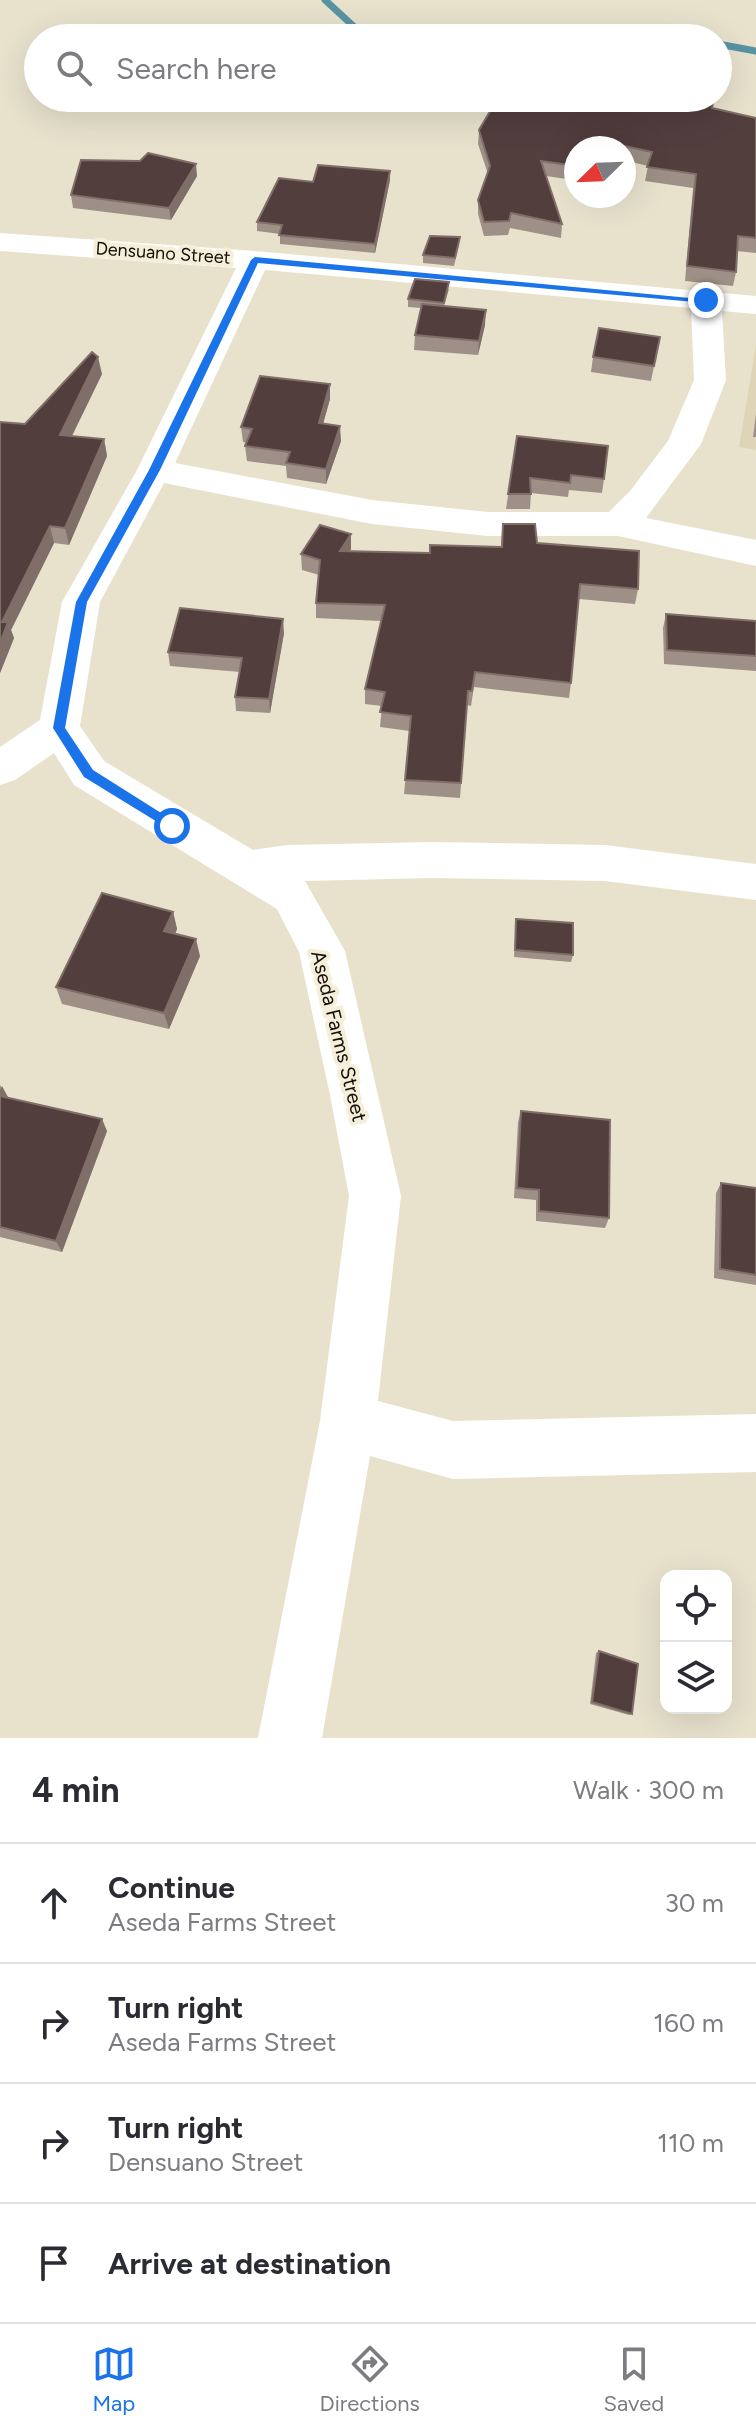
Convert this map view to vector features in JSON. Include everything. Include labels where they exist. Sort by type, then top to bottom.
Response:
[{"type":"street","name":"Densuano Street","points":[[0,242],[255,260],[756,305]]},
{"type":"street","points":[[0,769],[59,728],[81,602],[154,470],[255,260]]},
{"type":"street","points":[[618,524],[643,499],[684,444],[710,380],[706,300]]},
{"type":"street","points":[[154,470],[372,512],[488,524],[618,524],[756,553]]},
{"type":"street","name":"Aseda Farms Street","points":[[59,728],[89,773],[172,826],[250,868],[293,896],[322,951],[375,1196],[348,1421],[290,1738]]},
{"type":"street","points":[[250,868],[287,863],[432,860],[605,863],[756,882]]},
{"type":"street","points":[[348,1421],[453,1450],[756,1443]]},
{"type":"shaded area","points":[[756,345],[756,450],[739,447]]},
{"type":"building","points":[[490,112],[730,112],[756,118],[756,238],[738,236],[736,272],[687,266],[696,174],[647,167],[652,152],[636,148],[636,136],[564,136],[564,164],[541,161],[562,224],[511,213],[509,221],[484,222],[478,200],[490,166],[479,130]]},
{"type":"building","points":[[148,153],[196,164],[169,208],[71,195],[81,160],[140,161]]},
{"type":"building","points":[[318,165],[390,171],[375,244],[279,235],[282,225],[257,222],[279,178],[313,182]]},
{"type":"building","points":[[430,236],[460,237],[455,258],[423,255]]},
{"type":"building","points":[[415,279],[449,282],[444,303],[408,299]]},
{"type":"building","points":[[422,304],[486,310],[479,341],[415,335]]},
{"type":"building","points":[[599,328],[660,337],[654,366],[593,357]]},
{"type":"building","points":[[92,352],[98,357],[60,435],[104,439],[65,528],[50,526],[2,622],[8,622],[0,643],[0,422],[25,424]]},
{"type":"building","points":[[260,376],[330,384],[319,423],[340,426],[326,469],[286,463],[290,452],[245,446],[252,429],[241,427]]},
{"type":"building","points":[[517,436],[608,446],[604,479],[571,475],[570,483],[530,478],[531,494],[508,494]]},
{"type":"building","points":[[503,524],[535,524],[537,543],[639,551],[638,589],[580,584],[571,683],[475,672],[472,691],[468,691],[461,783],[405,780],[411,716],[380,712],[385,692],[365,689],[385,605],[316,603],[320,560],[301,554],[320,525],[351,534],[340,551],[430,553],[430,545],[502,547]]},
{"type":"building","points":[[180,608],[283,619],[269,699],[235,697],[242,658],[168,652]]},
{"type":"building","points":[[666,614],[756,621],[756,656],[667,650]]},
{"type":"building","points":[[102,893],[173,912],[164,931],[196,939],[164,1013],[56,987]]},
{"type":"building","points":[[516,919],[573,923],[573,955],[515,950]]},
{"type":"building","points":[[0,1096],[102,1119],[56,1241],[0,1227]]},
{"type":"building","points":[[521,1111],[610,1120],[609,1218],[539,1211],[539,1190],[517,1188]]},
{"type":"building","points":[[721,1183],[756,1188],[756,1275],[720,1269]]},
{"type":"building","points":[[599,1651],[638,1664],[632,1714],[592,1702]]},
{"type":"waterway","points":[[325,0],[351,24]]},
{"type":"waterway","points":[[732,47],[756,51]]},
{"type":"route","points":[[172,826],[89,773],[59,728],[81,602],[154,470],[255,260],[706,300]]}]
